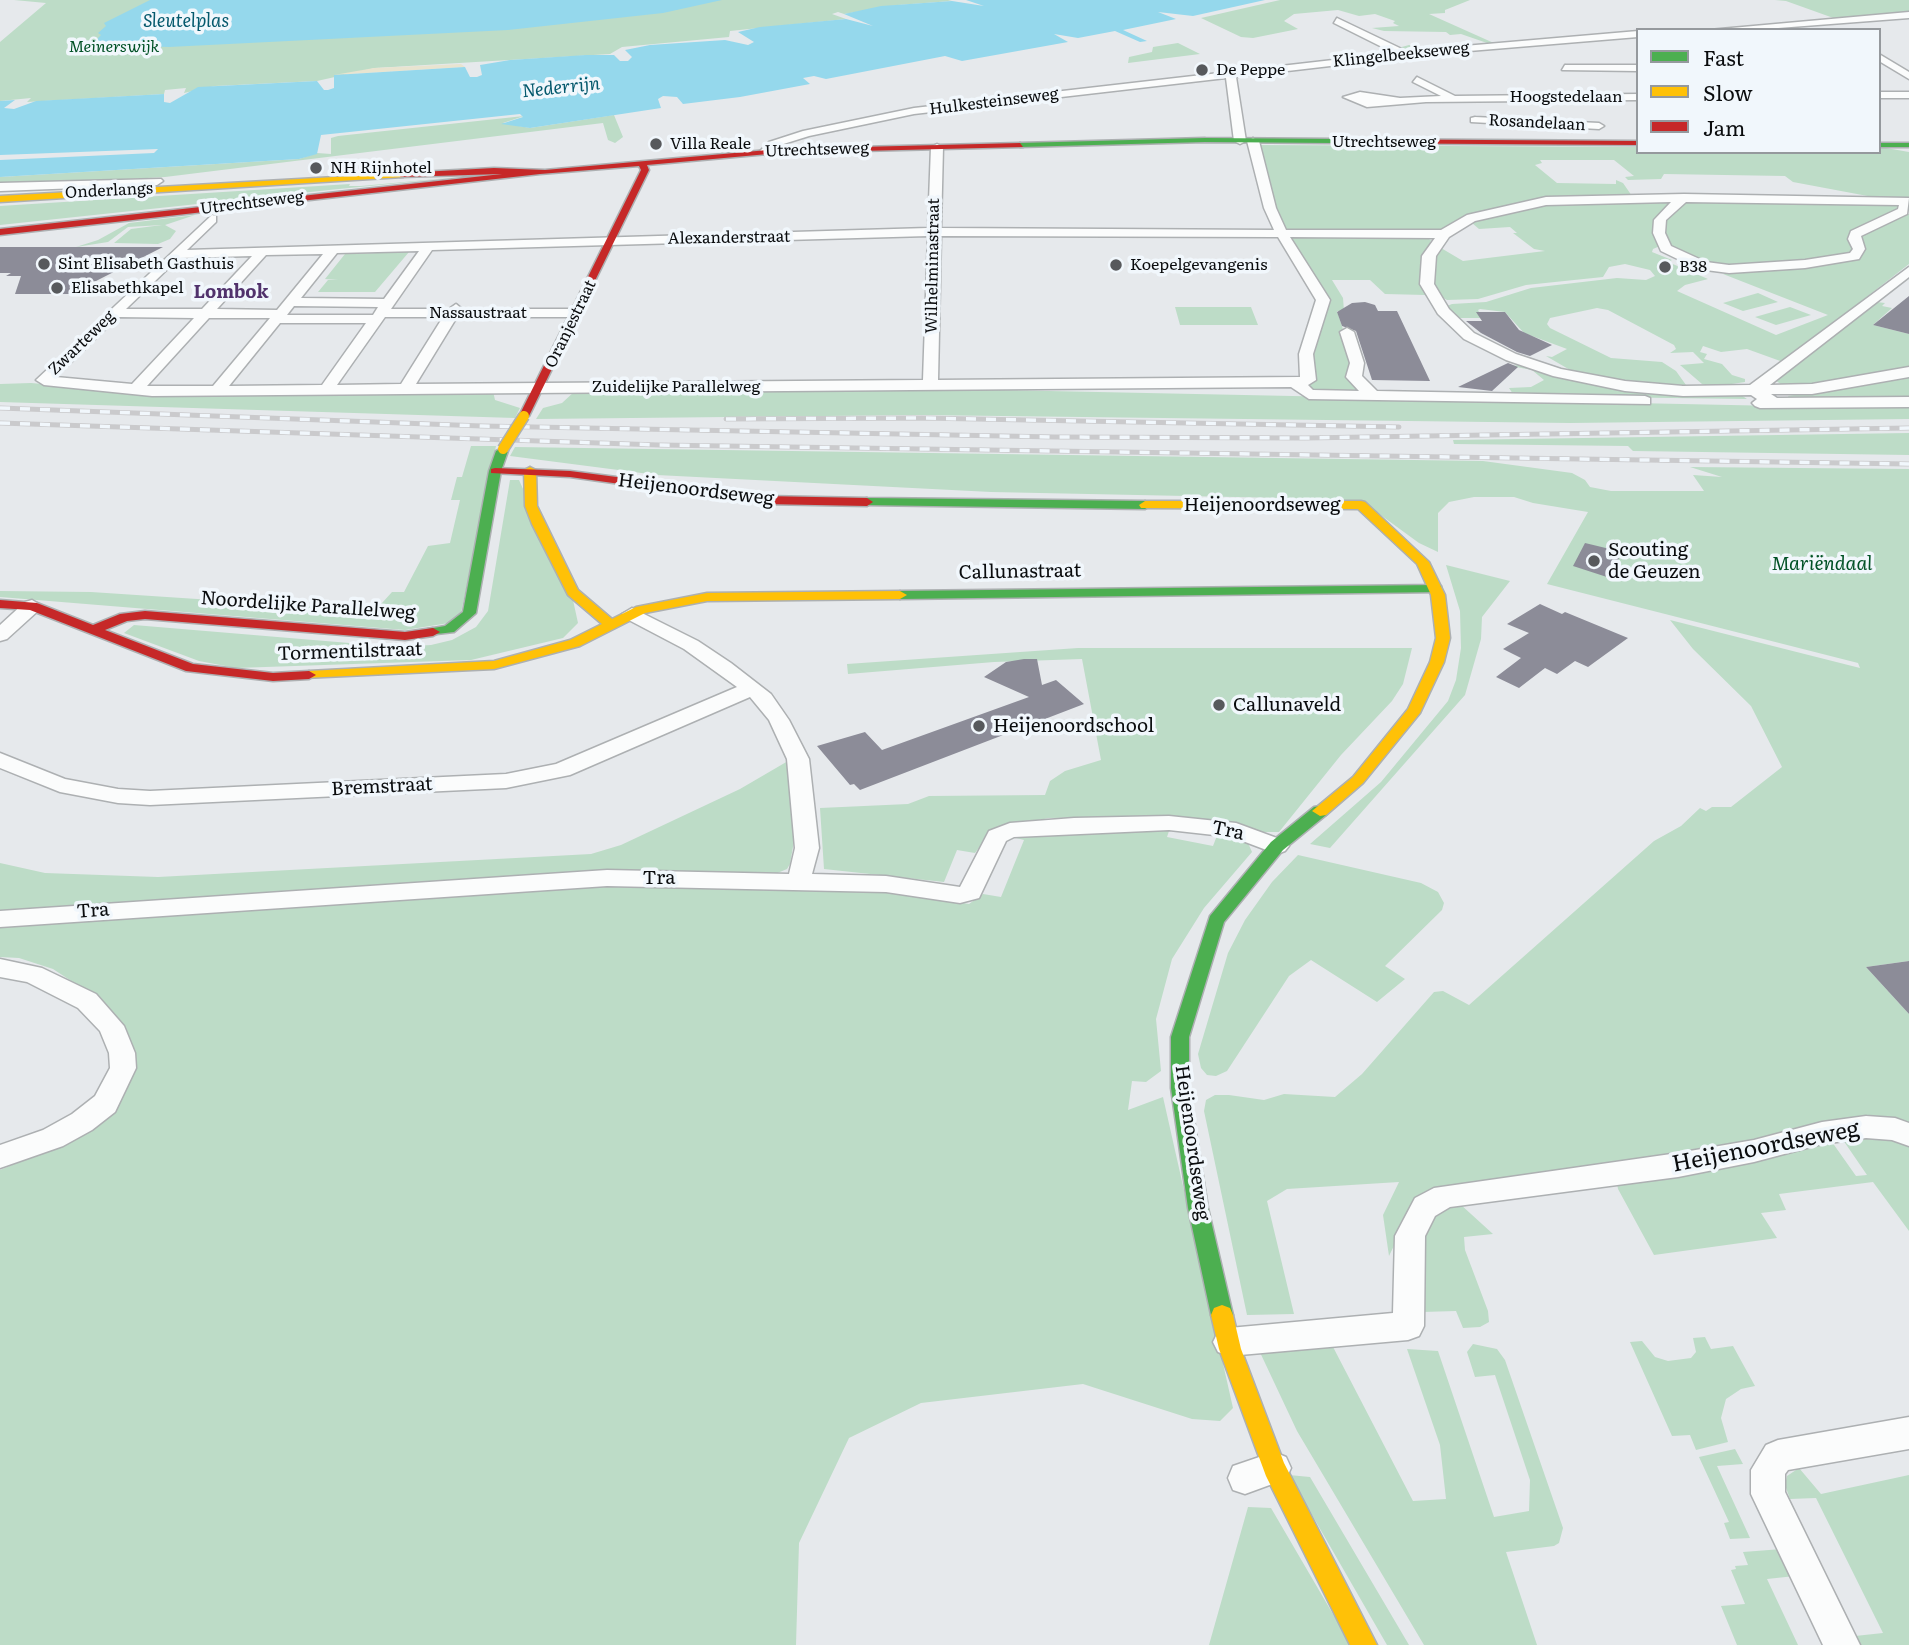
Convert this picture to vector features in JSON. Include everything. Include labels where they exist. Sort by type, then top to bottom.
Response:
[{"type":"street","points":[[1741,28],[1909,15]]},
{"type":"street","points":[[1337,21],[1404,54]]},
{"type":"street","points":[[1812,23],[1824,28]]},
{"type":"street","name":"Klingelbeekseweg","points":[[1231,76],[1404,54],[1636,34]]},
{"type":"street","points":[[1392,48],[1407,44],[1458,43],[1466,40],[1464,36]]},
{"type":"street","points":[[1881,56],[1899,53]]},
{"type":"street","points":[[1881,57],[1909,76]]},
{"type":"street","points":[[1565,68],[1636,68]]},
{"type":"street","points":[[1231,76],[1246,141],[1261,185],[1282,234],[1323,300],[1306,354],[1302,381],[1304,392],[1315,395],[1774,403],[1909,401]]},
{"type":"street","name":"Hulkesteinseweg","points":[[765,152],[770,145],[792,137],[888,115],[1231,76]]},
{"type":"street","points":[[1417,80],[1454,99]]},
{"type":"street","points":[[1881,95],[1909,95]]},
{"type":"street","name":"Hoogstedelaan","points":[[1399,101],[1495,98],[1595,111],[1636,98]]},
{"type":"street","name":"Rosandelaan","points":[[1475,120],[1595,111],[1604,141]]},
{"type":"street","name":"Utrechtseweg","points":[[0,232],[545,172],[765,152],[1246,141],[1636,141]]},
{"type":"street","points":[[1881,142],[1909,143]]},
{"type":"street","name":"Wilhelminastraat","points":[[930,385],[932,232],[937,147]]},
{"type":"street","name":"Onderlangs","points":[[0,199],[106,190],[634,165]]},
{"type":"street","name":"Oranjestraat","points":[[495,471],[503,449],[540,388],[611,241],[634,165]]},
{"type":"street","name":"Onderlangs","points":[[471,173],[545,172]]},
{"type":"street","name":"Onderlangs","points":[[0,187],[157,181]]},
{"type":"street","points":[[1684,198],[1666,211],[1660,220],[1659,233],[1666,248],[1686,260],[1719,269],[1805,264],[1854,256],[1859,249],[1854,239],[1855,234],[1907,207]]},
{"type":"street","points":[[1907,207],[1684,198],[1546,201],[1480,215],[1444,234],[1429,256],[1427,284],[1451,320],[1469,336],[1491,349],[1527,364],[1606,383],[1656,390],[1812,389],[1909,372]]},
{"type":"street","name":"Zwarteweg","points":[[44,380],[212,219]]},
{"type":"street","name":"Alexanderstraat","points":[[176,254],[932,232],[1444,234]]},
{"type":"street","points":[[319,390],[422,247]]},
{"type":"street","points":[[223,391],[340,249]]},
{"type":"street","points":[[129,389],[258,251]]},
{"type":"street","points":[[1754,390],[1909,271]]},
{"type":"street","name":"Nassaustraat","points":[[116,310],[577,311]]},
{"type":"street","name":"Nassaustraat","points":[[287,311],[378,311]]},
{"type":"street","points":[[414,389],[462,311]]},
{"type":"street","points":[[1346,332],[1357,363],[1354,377],[1373,396]]},
{"type":"street","name":"Zuidelijke Parallelweg","points":[[44,380],[129,389],[223,391],[1302,381]]},
{"type":"street","points":[[1754,390],[1774,403]]},
{"type":"street","points":[[530,470],[531,506],[538,524],[573,592],[609,624]]},
{"type":"street","name":"Heijenoordseweg","points":[[495,471],[530,470],[764,500],[972,506],[1361,505],[1423,562],[1436,589],[1443,638],[1437,662],[1415,710],[1358,780],[1277,846],[1216,920],[1180,1037],[1180,1088],[1198,1208],[1259,1473],[1364,1645]]},
{"type":"street","name":"Noordelijke Parallelweg","points":[[93,630],[125,617],[145,615],[405,636],[449,629],[469,613],[495,471]]},
{"type":"street","name":"Callunastraat","points":[[609,624],[632,614],[707,597],[1436,589]]},
{"type":"street","points":[[0,604],[32,606],[93,630]]},
{"type":"street","points":[[0,635],[32,606]]},
{"type":"street","points":[[632,614],[691,645],[753,688],[779,720],[797,759],[806,818],[807,848],[799,881]]},
{"type":"street","name":"Tormentilstraat","points":[[93,630],[191,668],[273,677],[494,665],[536,656],[575,643],[609,624]]},
{"type":"street","name":"Bremstraat","points":[[0,760],[60,785],[118,796],[150,798],[506,781],[562,770],[753,688]]},
{"type":"street","name":"Tra","points":[[0,919],[607,878],[886,884],[960,895],[971,892],[997,836],[1010,830],[1074,825],[1194,825],[1236,830],[1277,846]]},
{"type":"street","points":[[0,968],[26,972],[58,984],[87,1001],[111,1026],[122,1053],[123,1068],[117,1085],[104,1104],[82,1122],[53,1138],[0,1157]]},
{"type":"street","name":"Heijenoordseweg","points":[[1229,1342],[1408,1326],[1410,1236],[1425,1207],[1444,1196],[1678,1165],[1866,1127],[1895,1129],[1909,1135]]},
{"type":"street","points":[[1842,1645],[1768,1494],[1768,1470],[1778,1456],[1909,1433]]},
{"type":"green space","name":"Meinerswijk","points":[[14,0],[952,1],[898,5],[844,14],[838,12],[832,14],[846,19],[730,31],[729,37],[622,47],[610,54],[375,68],[317,81],[215,86],[184,93],[186,88],[165,90],[164,94],[27,102],[31,98],[0,101],[0,42],[46,3]]},
{"type":"green space","points":[[1280,0],[1470,0],[1445,10],[1445,13],[1429,14],[1496,44],[1405,52],[1398,48],[1409,45],[1431,49],[1487,43],[1446,32],[1384,31],[1372,28],[1399,26],[1393,23],[1395,21],[1375,14],[1359,16],[1338,10],[1294,14],[1284,21],[1298,29],[1253,38],[1241,37],[1201,18]]},
{"type":"green space","points":[[1775,0],[1909,0],[1909,14],[1839,20],[1786,1]]},
{"type":"green space","points":[[1178,43],[1200,54],[1128,63],[1129,57],[1152,52],[1153,47]]},
{"type":"green space","points":[[614,115],[623,137],[615,143],[608,140],[603,123],[165,177],[0,186],[0,177],[299,159],[317,153],[331,154],[331,138],[338,136],[524,116],[503,123],[530,128]]},
{"type":"green space","points":[[1258,145],[1636,147],[1636,154],[1881,154],[1881,148],[1909,152],[1909,200],[1889,200],[1793,182],[1785,176],[1664,174],[1661,179],[1628,180],[1625,177],[1634,176],[1614,160],[1540,160],[1542,163],[1535,165],[1557,183],[1616,184],[1616,180],[1623,183],[1632,196],[1522,203],[1473,215],[1439,230],[1285,231],[1275,207]]},
{"type":"green space","points":[[502,173],[0,225],[0,206],[350,184],[349,186],[361,186]]},
{"type":"green space","points":[[1689,201],[1891,204],[1900,207],[1859,228],[1854,252],[1843,257],[1742,267],[1711,265],[1670,247],[1664,234],[1664,220],[1678,206]]},
{"type":"green space","points":[[1548,203],[1670,204],[1655,220],[1660,246],[1652,252],[1708,279],[1685,285],[1677,291],[1776,335],[1828,315],[1723,274],[1858,257],[1858,237],[1903,214],[1909,214],[1909,264],[1783,362],[1747,349],[1721,352],[1703,346],[1700,352],[1707,354],[1704,359],[1722,364],[1732,375],[1745,379],[1745,382],[1712,387],[1702,384],[1680,365],[1704,363],[1693,352],[1670,353],[1676,349],[1674,345],[1608,310],[1597,308],[1550,318],[1547,324],[1550,328],[1611,358],[1662,362],[1676,371],[1686,385],[1683,388],[1577,374],[1546,356],[1552,357],[1567,349],[1524,333],[1505,312],[1480,309],[1478,310],[1482,318],[1456,318],[1447,306],[1486,302],[1531,288],[1617,278],[1646,280],[1655,276],[1650,270],[1625,264],[1609,267],[1603,277],[1526,285],[1478,299],[1447,300],[1438,295],[1434,284],[1435,258],[1441,248],[1463,261],[1545,251],[1534,249],[1513,233],[1517,233],[1510,227],[1479,229],[1472,223],[1476,220]]},
{"type":"green space","points":[[195,215],[165,225],[176,231],[170,239],[158,244],[114,243],[131,229],[162,225],[128,227],[108,242],[76,247],[98,240],[129,223]]},
{"type":"green space","points":[[1288,236],[1424,237],[1431,240],[1421,266],[1426,295],[1385,294],[1370,280],[1332,280],[1343,298],[1344,311],[1337,311],[1354,363],[1358,392],[1313,392],[1307,386],[1313,381],[1313,355],[1328,300]]},
{"type":"green space","points":[[409,252],[375,292],[318,292],[328,280],[338,280],[325,279],[345,254]]},
{"type":"green space","points":[[1758,293],[1778,302],[1743,311],[1723,303]]},
{"type":"green space","points":[[1877,302],[1892,308],[1873,325],[1909,334],[1909,369],[1810,385],[1784,386],[1776,381]]},
{"type":"green space","points":[[1175,307],[1251,307],[1258,325],[1180,325]]},
{"type":"green space","points":[[1790,307],[1811,315],[1776,325],[1755,317]]},
{"type":"green space","points":[[1519,365],[1555,375],[1741,395],[1747,399],[1521,396],[1513,394],[1509,388],[1531,387],[1544,380],[1532,370],[1511,366]]},
{"type":"green space","points":[[1909,376],[1909,398],[1788,396]]},
{"type":"green space","points":[[31,383],[143,393],[493,391],[495,400],[520,408],[515,418],[0,402],[0,384]]},
{"type":"green space","points":[[952,389],[1779,406],[1909,405],[1909,419],[1570,423],[920,415],[536,419],[543,408],[562,403],[575,391]]},
{"type":"green space","points":[[1909,433],[1909,455],[1633,451],[1628,446],[1454,444],[1453,440]]},
{"type":"green space","points":[[471,446],[496,446],[461,613],[449,623],[405,630],[0,597],[0,591],[91,592],[364,610],[382,603],[392,592],[404,592],[428,546],[450,543],[460,500],[451,500],[457,477],[462,477]]},
{"type":"green space","name":"Mariëndaal","points":[[515,447],[1483,461],[1572,473],[1585,480],[1590,487],[1611,491],[1704,491],[1693,475],[1722,477],[1690,467],[1909,469],[1909,961],[1866,967],[1909,1014],[1909,1126],[1875,1117],[1847,1119],[1748,1144],[1628,1164],[1408,1217],[1389,1256],[1383,1215],[1399,1182],[1287,1189],[1267,1201],[1294,1314],[1247,1315],[1204,1111],[1206,1100],[1215,1095],[1264,1100],[1284,1094],[1335,1097],[1362,1074],[1434,992],[1443,991],[1469,1005],[1654,841],[1681,826],[1700,808],[1706,811],[1712,807],[1731,807],[1782,767],[1751,706],[1693,649],[1670,620],[1860,668],[1858,663],[1547,584],[1588,512],[1533,503],[1514,497],[1474,497],[1449,502],[1438,513],[1438,552],[1419,543],[1371,508],[1284,498],[991,492],[657,475],[510,456]]},
{"type":"green space","points":[[510,480],[519,480],[573,600],[578,623],[563,638],[471,660],[236,668],[199,661],[124,633],[134,625],[397,647],[431,645],[452,640],[476,627],[488,611]]},
{"type":"green space","points":[[1446,565],[1510,581],[1482,617],[1481,639],[1465,695],[1330,848],[1310,844],[1381,782],[1448,701],[1456,680],[1461,648],[1460,611]]},
{"type":"green space","points":[[1078,648],[1412,648],[1403,684],[1392,701],[1341,755],[1279,832],[1263,832],[1238,823],[1176,816],[1049,818],[993,829],[975,853],[957,850],[944,882],[824,869],[820,808],[908,804],[929,796],[1045,795],[1050,781],[1065,771],[1101,760],[1082,659],[994,662],[848,674],[847,664]]},
{"type":"green space","points":[[788,761],[798,818],[790,864],[787,869],[775,874],[0,914],[0,863],[45,873],[158,877],[591,854],[621,845],[740,789]]},
{"type":"green space","points":[[1170,828],[1167,837],[1213,846],[1218,833],[1238,837],[1248,843],[1252,852],[1204,908],[1172,959],[1156,1019],[1161,1071],[1146,1082],[1132,1081],[1128,1110],[1163,1097],[1233,1408],[1220,1421],[1192,1419],[1083,1384],[921,1403],[849,1438],[799,1543],[796,1645],[0,1645],[0,1170],[48,1150],[130,1081],[129,1052],[85,990],[53,969],[19,958],[0,957],[0,926],[630,883],[889,891],[969,904],[983,894],[1001,897],[1024,840],[1008,836]]},
{"type":"green space","points":[[1298,855],[1421,883],[1438,892],[1444,903],[1442,910],[1385,966],[1405,979],[1377,1002],[1311,960],[1289,976],[1227,1071],[1216,1076],[1207,1075],[1201,1068],[1198,1054],[1228,953],[1245,920],[1272,882]]},
{"type":"green space","points":[[1876,1134],[1909,1143],[1909,1231],[1873,1182],[1779,1194],[1786,1210],[1761,1213],[1777,1238],[1654,1255],[1618,1189],[1617,1183],[1681,1177],[1832,1142],[1856,1176],[1867,1175],[1843,1140]]},
{"type":"green space","points":[[1460,1204],[1493,1234],[1464,1237],[1465,1250],[1488,1311],[1489,1322],[1480,1327],[1463,1328],[1456,1311],[1422,1312],[1424,1239],[1432,1218],[1447,1208]]},
{"type":"green space","points":[[1705,1337],[1711,1349],[1733,1346],[1755,1386],[1741,1389],[1726,1399],[1721,1418],[1728,1442],[1696,1450],[1690,1435],[1672,1436],[1630,1342],[1642,1341],[1655,1357],[1668,1361],[1691,1358],[1696,1352],[1693,1338]]},
{"type":"green space","points":[[1473,1344],[1497,1349],[1505,1360],[1563,1528],[1559,1543],[1554,1546],[1506,1552],[1537,1645],[1424,1645],[1297,1431],[1257,1346],[1332,1345],[1413,1501],[1446,1499],[1440,1445],[1407,1349],[1438,1351],[1494,1517],[1529,1511],[1530,1480],[1495,1375],[1475,1377],[1467,1352]]},
{"type":"green space","points":[[1735,1449],[1743,1464],[1717,1466],[1750,1538],[1730,1539],[1724,1523],[1729,1522],[1699,1457]]},
{"type":"green space","points":[[1799,1468],[1821,1494],[1909,1475],[1909,1645],[1859,1645],[1855,1636],[1883,1633],[1816,1498],[1790,1499],[1785,1485],[1787,1476]]},
{"type":"green space","points":[[1289,1475],[1310,1477],[1409,1645],[1387,1645]]},
{"type":"green space","points":[[1248,1507],[1271,1508],[1351,1645],[1209,1645]]},
{"type":"green space","points":[[1782,1549],[1795,1576],[1767,1579],[1798,1645],[1737,1645],[1721,1606],[1745,1604],[1731,1570],[1736,1569],[1735,1566],[1748,1565],[1743,1552]]},
{"type":"sand","points":[[461,64],[465,67],[334,75],[374,68]]},
{"type":"water","name":"Sleutelplas","points":[[150,0],[722,0],[663,13],[508,30],[169,47],[113,45],[95,41],[101,35],[98,33],[106,26],[104,23]]},
{"type":"water","name":"Nederrijn","points":[[966,0],[1265,0],[1193,16],[1158,12],[1176,19],[1123,30],[1147,41],[1140,42],[1115,31],[1078,38],[1054,34],[1068,42],[962,61],[945,56],[826,79],[814,76],[803,78],[810,84],[740,97],[683,104],[677,97],[663,96],[658,99],[661,108],[530,128],[501,124],[523,117],[520,114],[321,135],[317,154],[299,159],[0,177],[0,160],[154,153],[158,149],[0,155],[0,101],[15,100],[4,108],[14,109],[36,101],[164,94],[164,102],[170,103],[198,87],[317,81],[324,90],[328,90],[334,88],[334,75],[465,67],[470,77],[477,77],[482,75],[480,65],[510,60],[614,55],[620,61],[628,61],[632,57],[625,50],[650,45],[725,40],[748,45],[754,42],[738,32],[760,27],[846,19],[873,26],[844,14],[881,6],[952,1],[984,6]]},
{"type":"building","points":[[0,247],[163,247],[96,281],[69,287],[84,294],[15,294],[21,276],[6,276],[11,273],[0,273]]},
{"type":"building","points":[[1909,296],[1909,334],[1873,325]]},
{"type":"building","points":[[1365,302],[1375,305],[1378,311],[1397,311],[1430,381],[1372,380],[1356,331],[1342,326],[1337,312],[1352,303]]},
{"type":"building","points":[[1476,312],[1505,312],[1519,330],[1552,345],[1530,356],[1517,352],[1481,333],[1466,321],[1482,321]]},
{"type":"building","points":[[1508,363],[1518,367],[1492,391],[1458,387]]},
{"type":"building","points":[[1585,543],[1614,550],[1612,554],[1620,556],[1610,578],[1573,566]]},
{"type":"building","points":[[1540,604],[1628,638],[1588,667],[1575,661],[1557,674],[1545,668],[1519,688],[1496,677],[1521,658],[1503,649],[1529,633],[1507,624]]},
{"type":"building","name":"Heijenoordschool","points":[[1037,659],[1042,685],[1056,680],[1084,704],[860,790],[854,784],[850,785],[817,746],[865,732],[882,750],[1029,697],[984,677],[1006,662]]},
{"type":"building","points":[[1909,961],[1909,1014],[1866,967]]},
{"type":"railway","points":[[0,408],[482,426],[1055,437],[1305,438],[1909,428]]},
{"type":"railway","points":[[726,419],[922,418],[1399,427]]},
{"type":"railway","points":[[0,423],[659,445],[1909,464]]},
{"type":"traffic: fast","points":[[1020,145],[1205,140],[1335,141]]},
{"type":"traffic: fast","points":[[1881,145],[1909,145]]},
{"type":"traffic: fast","points":[[433,632],[449,629],[469,613],[495,471],[502,451]]},
{"type":"traffic: fast","points":[[867,502],[1145,505]]},
{"type":"traffic: fast","points":[[900,595],[1436,589]]},
{"type":"traffic: fast","points":[[1222,1315],[1198,1208],[1180,1088],[1180,1037],[1216,920],[1277,846],[1320,811]]},
{"type":"traffic: slow","points":[[0,199],[403,175]]},
{"type":"traffic: slow","points":[[503,449],[524,416]]},
{"type":"traffic: slow","points":[[530,470],[531,506],[538,524],[573,592],[609,624]]},
{"type":"traffic: slow","points":[[1145,505],[1361,505],[1423,562],[1438,595],[1443,638],[1437,662],[1415,710],[1358,780],[1320,811]]},
{"type":"traffic: slow","points":[[309,675],[494,665],[575,643],[641,610],[707,597],[900,595]]},
{"type":"traffic: slow","points":[[1222,1315],[1230,1349],[1274,1468],[1364,1645]]},
{"type":"traffic: jam","points":[[1335,141],[1636,143]]},
{"type":"traffic: jam","points":[[471,172],[545,172],[779,151],[1020,145]]},
{"type":"traffic: jam","points":[[524,416],[645,170],[642,162]]},
{"type":"traffic: jam","points":[[403,175],[494,170]]},
{"type":"traffic: jam","points":[[0,232],[537,173]]},
{"type":"traffic: jam","points":[[495,471],[570,474],[764,500],[867,502]]},
{"type":"traffic: jam","points":[[0,604],[32,606],[191,668],[273,677],[309,675]]},
{"type":"traffic: jam","points":[[93,630],[125,617],[145,615],[405,636],[433,632]]},
{"type":"place","name":"De Peppe","points":[[1202,70]]},
{"type":"place","name":"Villa Reale","points":[[656,144]]},
{"type":"place","name":"NH Rijnhotel","points":[[316,168]]},
{"type":"place","name":"Sint Elisabeth Gasthuis","points":[[44,264]]},
{"type":"place","name":"Koepelgevangenis","points":[[1116,265]]},
{"type":"place","name":"B38","points":[[1665,267]]},
{"type":"place","name":"Elisabethkapel","points":[[57,288]]},
{"type":"place","name":"Scouting de Geuzen","points":[[1594,561]]},
{"type":"place","name":"Callunaveld","points":[[1219,705]]},
{"type":"place","name":"Heijenoordschool","points":[[979,726]]},
{"type":"district","name":"Lombok","points":[[231,293]]}]
